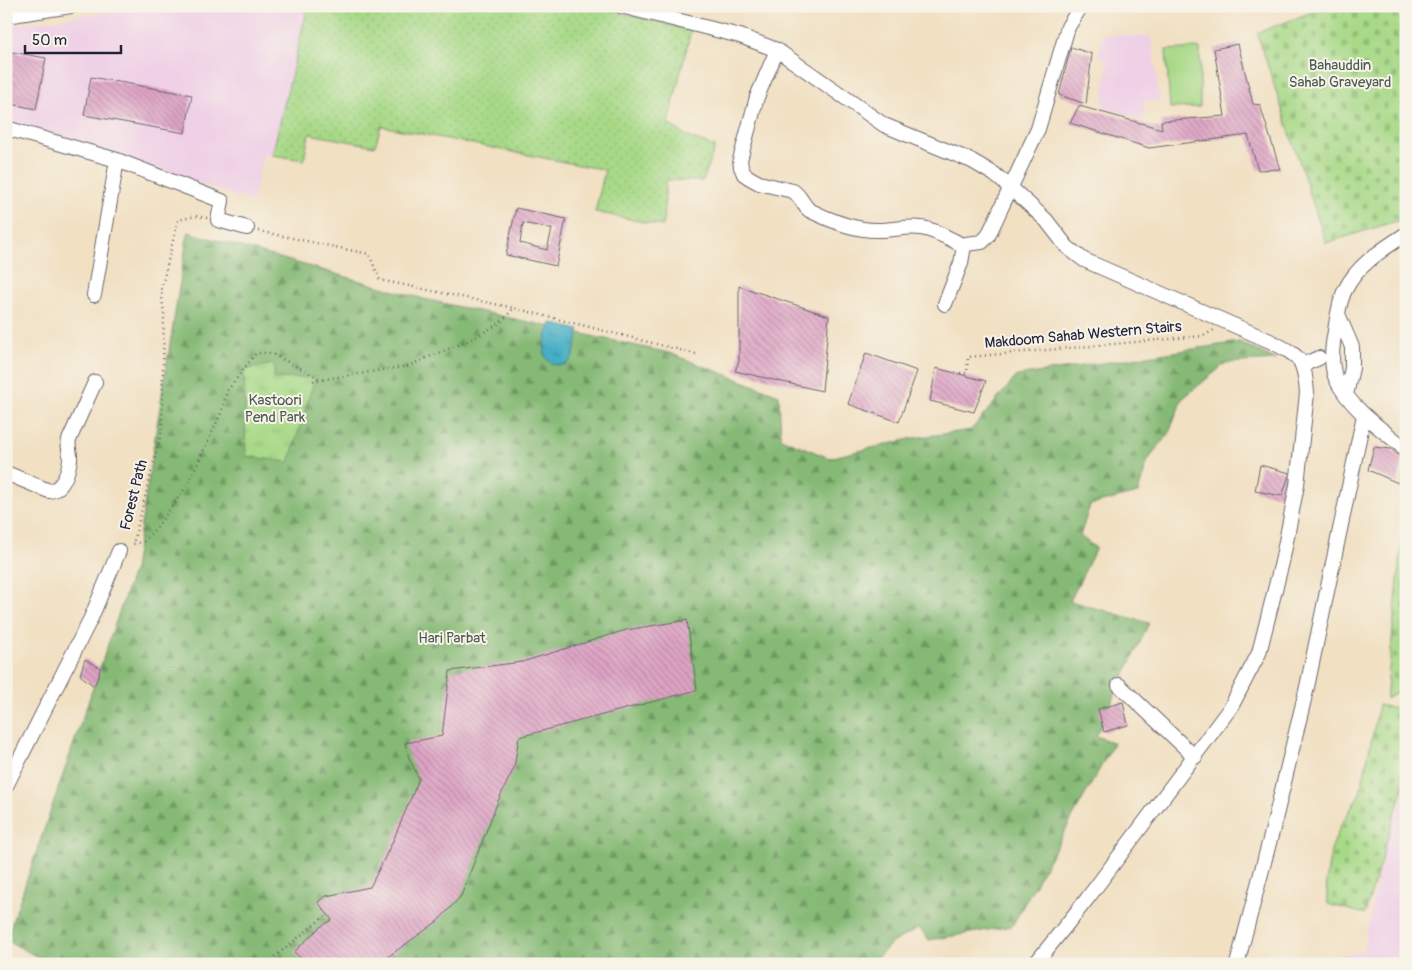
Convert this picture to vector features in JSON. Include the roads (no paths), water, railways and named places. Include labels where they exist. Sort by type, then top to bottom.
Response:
[{"type":"street","points":[[6,16],[71,6]]},
{"type":"street","points":[[621,6],[740,36],[777,50],[884,125],[972,161],[994,174],[1046,220],[1068,247],[1084,260],[1290,352],[1301,362],[1307,393],[1297,485],[1282,562],[1259,654],[1231,707],[1195,757],[1035,964]]},
{"type":"street","points":[[777,50],[758,96],[741,153],[740,167],[744,174],[759,183],[793,191],[798,194],[808,210],[840,223],[861,229],[923,228],[964,246],[986,240],[1038,129],[1068,27],[1081,6]]},
{"type":"street","points":[[6,128],[117,160],[222,201],[218,220],[247,228]]},
{"type":"street","points":[[94,295],[117,160]]},
{"type":"street","points":[[1302,365],[1326,356],[1332,343],[1345,290],[1357,274],[1370,259],[1406,234]]},
{"type":"street","points":[[945,304],[961,263],[964,246]]},
{"type":"street","points":[[1338,314],[1352,347],[1352,368],[1346,394]]},
{"type":"street","points":[[1326,356],[1346,394],[1364,415],[1406,449]]},
{"type":"street","points":[[6,473],[49,491],[61,485],[70,461],[69,440],[95,382]]},
{"type":"street","points":[[1237,964],[1272,832],[1307,687],[1364,415]]},
{"type":"street","points":[[6,786],[91,618],[119,552]]},
{"type":"street","points":[[1119,685],[1195,757]]},
{"type":"water","points":[[551,323],[579,330],[574,354],[570,361],[565,364],[552,363],[547,360],[545,355],[545,342]]},
{"type":"park label","name":"Bahauddin Sahab Graveyard","points":[[1340,74]]},
{"type":"park label","name":"Kastoori Pend Park","points":[[275,408]]},
{"type":"park label","name":"Hari Parbat","points":[[452,638]]}]
